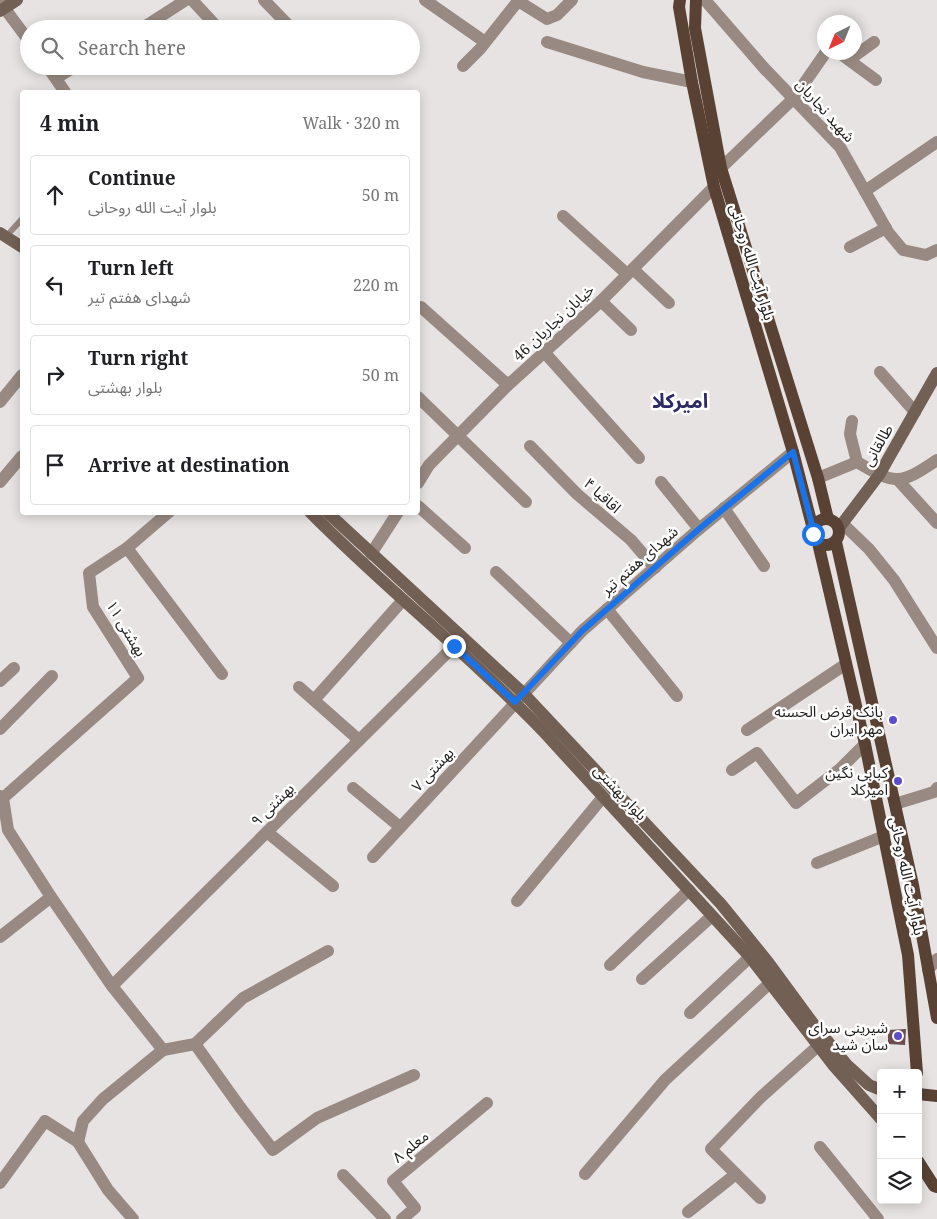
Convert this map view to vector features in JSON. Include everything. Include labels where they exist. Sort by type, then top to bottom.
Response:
[{"type":"main road","points":[[2,7],[17,0]]},
{"type":"main road","name":"بلوار آیت الله روحانی","points":[[680,0],[692,82],[714,187],[793,452],[813,529]]},
{"type":"main road","name":"بلوار آیت الله روحانی","points":[[696,0],[695,28],[722,168],[818,478],[828,519]]},
{"type":"main road","points":[[4,229],[20,237]]},
{"type":"main road","points":[[4,229],[20,245]]},
{"type":"main road","name":"طالقانی","points":[[841,526],[879,475],[937,373]]},
{"type":"main road","name":"بلوار بهشتی","points":[[314,515],[367,558],[520,698],[640,828],[689,890],[771,982],[847,1065],[869,1086],[877,1089]]},
{"type":"main road","name":"بلوار بهشتی","points":[[330,515],[402,600],[454,646],[520,698],[603,797],[640,828],[721,904],[768,962],[818,1046],[877,1114]]},
{"type":"main road","points":[[828,519],[841,526],[836,542],[827,546],[818,542],[813,534],[813,529],[819,521],[828,519]]},
{"type":"main road","name":"بلوار آیت الله روحانی","points":[[818,542],[865,744],[908,955],[917,1069]]},
{"type":"main road","name":"بلوار آیت الله روحانی","points":[[836,542],[913,885],[937,1018]]},
{"type":"main road","points":[[922,1094],[937,1096]]},
{"type":"main road","points":[[922,1167],[936,1189]]},
{"type":"street","points":[[155,20],[186,0]]},
{"type":"street","points":[[192,0],[211,20]]},
{"type":"street","points":[[264,0],[283,20]]},
{"type":"street","points":[[425,0],[485,42]]},
{"type":"street","points":[[463,66],[518,1],[547,19],[557,15],[572,0]]},
{"type":"street","name":"شهید نجاریان","points":[[705,0],[764,68],[840,147],[886,228],[903,250],[926,255],[937,250]]},
{"type":"street","points":[[2,7],[20,30]]},
{"type":"street","points":[[547,42],[643,72],[692,82]]},
{"type":"street","points":[[862,51],[874,42]]},
{"type":"street","points":[[722,168],[794,98],[820,60]]},
{"type":"street","points":[[849,60],[876,80]]},
{"type":"street","points":[[54,75],[64,90]]},
{"type":"street","points":[[56,78],[61,75]]},
{"type":"street","points":[[865,191],[937,142]]},
{"type":"street","name":"خیابان نجاریان 46","points":[[420,480],[429,465],[508,385],[601,301],[714,187]]},
{"type":"street","points":[[563,216],[668,302]]},
{"type":"street","points":[[850,247],[886,228]]},
{"type":"street","points":[[601,301],[631,330]]},
{"type":"street","points":[[421,307],[508,385]]},
{"type":"street","points":[[545,353],[639,458]]},
{"type":"street","points":[[880,372],[915,412]]},
{"type":"street","points":[[0,402],[20,377]]},
{"type":"street","points":[[420,399],[526,502]]},
{"type":"street","points":[[852,421],[850,434],[857,462],[879,475],[898,480],[937,523]]},
{"type":"street","name":"اقاقیا ۴","points":[[530,446],[577,494],[631,540],[655,568]]},
{"type":"street","name":"شهدای هفتم تیر","points":[[520,698],[571,643],[607,609],[699,529],[793,452]]},
{"type":"street","points":[[0,482],[20,458]]},
{"type":"street","points":[[898,480],[916,474],[937,460]]},
{"type":"street","points":[[818,478],[857,462]]},
{"type":"street","points":[[661,482],[699,529]]},
{"type":"street","points":[[420,508],[465,548]]},
{"type":"street","points":[[724,508],[764,566]]},
{"type":"street","name":"بهشتی ۱۱","points":[[1,797],[138,678],[93,607],[89,573],[127,548],[166,515]]},
{"type":"street","points":[[367,558],[396,515]]},
{"type":"street","points":[[841,526],[869,549],[894,580],[937,648]]},
{"type":"street","points":[[127,548],[222,674]]},
{"type":"street","points":[[496,572],[571,643]]},
{"type":"street","points":[[314,700],[402,600]]},
{"type":"street","points":[[607,609],[678,696]]},
{"type":"street","name":"بهشتی ۹","points":[[112,986],[454,646]]},
{"type":"street","points":[[747,730],[846,664]]},
{"type":"street","points":[[0,681],[14,668]]},
{"type":"street","points":[[0,729],[52,676]]},
{"type":"street","points":[[299,687],[359,740]]},
{"type":"street","name":"بهشتی ۷","points":[[373,857],[520,698]]},
{"type":"street","points":[[732,770],[757,753],[796,803],[840,769],[865,744]]},
{"type":"street","points":[[353,788],[400,827]]},
{"type":"street","points":[[895,804],[934,792],[937,788]]},
{"type":"street","points":[[1,797],[8,830],[112,986],[163,1050]]},
{"type":"street","points":[[517,902],[603,797]]},
{"type":"street","points":[[267,832],[333,886]]},
{"type":"street","points":[[817,863],[884,836]]},
{"type":"street","points":[[610,966],[689,890]]},
{"type":"street","points":[[0,937],[51,897]]},
{"type":"street","points":[[642,979],[712,916]]},
{"type":"street","points":[[78,1142],[83,1121],[103,1099],[163,1050],[195,1044],[243,998],[328,951]]},
{"type":"street","points":[[690,1014],[750,957]]},
{"type":"street","points":[[928,970],[937,959]]},
{"type":"street","points":[[585,1174],[665,1080],[771,982]]},
{"type":"street","points":[[195,1044],[273,1150],[317,1118],[414,1075]]},
{"type":"street","points":[[760,1198],[711,1149],[761,1097],[818,1046]]},
{"type":"street","name":"معلم ۸","points":[[402,1219],[414,1208],[393,1180],[487,1103]]},
{"type":"street","points":[[0,1183],[45,1121],[78,1142],[108,1190],[134,1219]]},
{"type":"street","points":[[820,1147],[878,1219]]},
{"type":"street","points":[[688,1212],[736,1174]]},
{"type":"street","points":[[343,1176],[385,1219]]},
{"type":"lane","points":[[4,229],[20,220]]},
{"type":"building","points":[[906,1029],[905,1045],[888,1044],[888,1030]]},
{"type":"place","name":"بانک قرض الحسنه مهر ایران","points":[[893,720]]},
{"type":"place","name":"کبابی نگین امیرکلا","points":[[898,781]]},
{"type":"place","name":"شیرینی سرای سان شید","points":[[898,1036]]},
{"type":"district","name":"امیرکلا","points":[[680,400]]},
{"type":"route","points":[[454,646],[515,702],[582,631],[699,529],[793,452],[813,534]]}]
